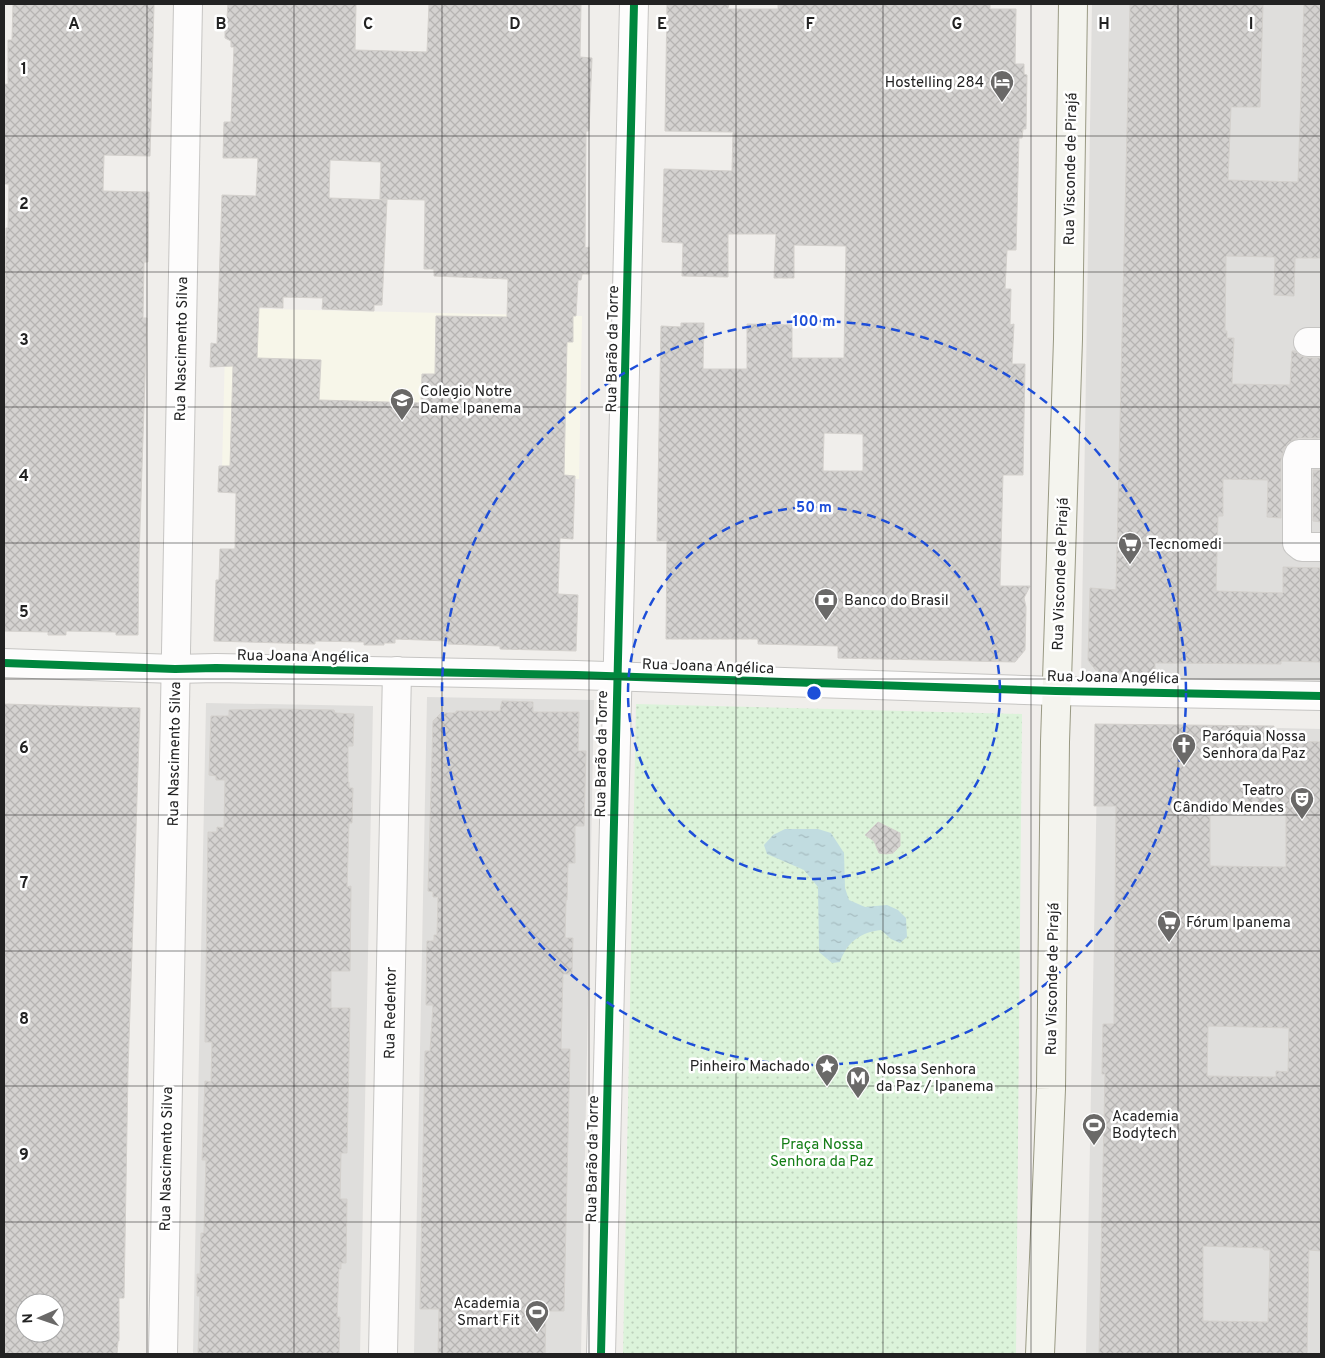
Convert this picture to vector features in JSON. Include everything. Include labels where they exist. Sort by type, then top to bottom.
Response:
[{"type":"main road","name":"Rua Visconde de Pirajá","points":[[1040,1354],[1051,1089],[1056,691],[1068,329],[1073,4]]},
{"type":"street","name":"Rua Nascimento Silva","points":[[163,1354],[188,4]]},
{"type":"street","name":"Rua Barão da Torre","points":[[601,1354],[634,4]]},
{"type":"street","points":[[1321,454],[1299,454],[1297,460],[1297,543],[1302,547],[1321,547]]},
{"type":"street","name":"Rua Joana Angélica","points":[[4,663],[175,669],[397,671],[1056,691],[1321,696]]},
{"type":"street","name":"Rua Redentor","points":[[383,1354],[397,671]]},
{"type":"shaded area","points":[[1092,4],[1321,4],[1321,684],[1081,679]]},
{"type":"shaded area","name":"Colegio Notre Dame Ipanema","points":[[226,308],[582,316],[579,479],[222,471]]},
{"type":"shaded area","points":[[427,697],[594,700],[581,1354],[414,1354]]},
{"type":"shaded area","points":[[206,703],[373,706],[360,1354],[193,1354]]},
{"type":"shaded area","points":[[1098,724],[1321,729],[1321,1354],[1086,1354]]},
{"type":"green space","name":"Praça Nossa Senhora da Paz","points":[[636,704],[1022,714],[1016,1354],[623,1354]]},
{"type":"water","points":[[785,829],[818,829],[831,833],[844,853],[845,888],[849,900],[865,907],[887,905],[898,910],[906,918],[907,937],[900,943],[891,939],[881,930],[867,933],[851,944],[840,962],[832,963],[819,952],[818,887],[804,870],[767,854],[764,845],[773,835]]},
{"type":"building","points":[[13,4],[154,4],[150,156],[104,155],[103,191],[149,192],[148,262],[144,262],[143,318],[147,318],[138,635],[116,635],[116,632],[66,631],[66,635],[48,635],[48,632],[4,631],[4,316],[9,184],[4,184],[4,84],[8,84],[8,40],[12,40]]},
{"type":"building","points":[[228,4],[356,4],[355,50],[427,52],[429,4],[581,4],[580,57],[592,58],[589,131],[586,131],[585,248],[589,247],[589,274],[582,274],[581,280],[578,280],[576,316],[573,316],[573,342],[567,342],[564,475],[575,476],[573,539],[560,538],[558,594],[578,595],[576,651],[500,649],[500,646],[448,644],[448,641],[395,639],[395,643],[384,643],[384,645],[364,645],[364,642],[315,641],[315,644],[214,641],[216,580],[219,580],[220,549],[235,549],[236,493],[218,492],[219,466],[230,466],[233,366],[210,367],[211,343],[217,344],[222,195],[256,196],[258,158],[223,158],[224,122],[231,122],[234,47],[231,47],[231,41],[225,38],[225,18],[227,17]],"holes":[[[330,160],[381,162],[380,199],[425,200],[424,269],[434,269],[434,276],[508,279],[507,317],[436,316],[435,374],[422,374],[421,403],[319,400],[321,360],[257,358],[259,307],[283,308],[283,297],[323,298],[322,309],[374,311],[374,305],[382,305],[387,200],[329,198]]]},
{"type":"building","points":[[667,4],[729,4],[728,9],[778,9],[778,4],[990,4],[990,9],[1016,9],[1015,64],[1024,64],[1024,74],[1027,75],[1026,129],[1023,129],[1022,138],[1019,138],[1016,250],[1007,250],[1005,289],[1011,289],[1010,325],[1014,324],[1012,364],[1025,364],[1023,475],[1003,475],[1000,586],[1030,586],[1024,598],[1026,607],[1025,650],[1015,662],[838,658],[838,646],[758,644],[758,639],[666,639],[667,541],[657,541],[661,326],[681,327],[681,323],[704,323],[703,369],[747,369],[747,324],[792,325],[792,358],[844,358],[846,246],[794,245],[794,278],[774,278],[776,234],[728,234],[728,277],[682,276],[683,243],[662,242],[664,169],[732,171],[733,132],[665,131]],"holes":[[[824,433],[863,434],[863,471],[823,471]]]},
{"type":"building","points":[[1130,4],[1263,4],[1260,107],[1231,107],[1228,180],[1298,182],[1304,4],[1321,4],[1321,258],[1295,258],[1294,296],[1274,295],[1275,257],[1226,256],[1225,331],[1227,331],[1227,338],[1234,338],[1232,384],[1290,385],[1292,351],[1308,358],[1321,358],[1321,438],[1298,438],[1289,442],[1284,449],[1281,460],[1281,518],[1267,517],[1268,480],[1223,479],[1223,516],[1218,516],[1216,591],[1283,593],[1283,567],[1320,568],[1321,662],[1281,661],[1281,664],[1155,663],[1155,673],[1098,673],[1088,660],[1090,588],[1116,590]]},
{"type":"building","points":[[1313,470],[1321,470],[1321,522],[1313,521]]},
{"type":"building","points":[[502,701],[533,702],[533,712],[579,712],[578,751],[586,751],[584,826],[575,826],[575,863],[568,863],[565,938],[573,938],[572,974],[563,974],[561,1049],[570,1049],[564,1311],[546,1311],[545,1354],[438,1354],[439,1309],[420,1309],[425,1051],[430,1051],[433,1005],[426,1005],[427,941],[434,941],[434,935],[437,935],[438,897],[433,897],[433,892],[428,891],[433,721],[441,713],[500,711]]},
{"type":"building","points":[[4,704],[140,708],[128,1071],[124,1298],[119,1298],[119,1341],[117,1354],[4,1354]]},
{"type":"building","points":[[229,710],[334,710],[335,713],[354,714],[353,746],[348,746],[348,782],[349,788],[353,788],[352,823],[349,823],[347,887],[351,886],[350,971],[331,971],[331,1008],[350,1008],[347,1153],[341,1153],[340,1199],[347,1199],[346,1263],[341,1263],[341,1269],[339,1269],[337,1317],[340,1317],[339,1354],[198,1354],[200,1296],[197,1296],[197,1274],[200,1274],[201,1233],[204,1233],[206,1160],[202,1160],[205,1081],[211,1082],[212,1042],[205,1042],[208,832],[217,832],[217,827],[224,828],[225,780],[216,780],[216,776],[209,775],[211,716],[229,716]]},
{"type":"building","points":[[1095,724],[1274,726],[1273,741],[1321,742],[1321,1251],[1309,1250],[1307,1354],[1099,1354],[1105,1074],[1102,1074],[1103,1024],[1114,1024],[1116,806],[1094,806]],"holes":[[[1210,807],[1286,808],[1286,867],[1210,866]],[[1208,1026],[1289,1028],[1288,1072],[1276,1071],[1276,1077],[1207,1076]],[[1203,1246],[1263,1248],[1264,1250],[1270,1250],[1268,1322],[1203,1321]]]},
{"type":"building","points":[[878,822],[900,833],[900,846],[893,853],[879,853],[874,841],[865,835]]},
{"type":"cycle path","points":[[601,1354],[634,4]]},
{"type":"cycle path","points":[[4,663],[175,669],[216,668],[576,675],[1056,691],[1321,696]]},
{"type":"place","name":"Hostelling 284","points":[[1002,103]]},
{"type":"place","name":"Colegio Notre Dame Ipanema","points":[[402,421]]},
{"type":"place","name":"Tecnomedi","points":[[1130,565]]},
{"type":"place","name":"Banco do Brasil","points":[[826,621]]},
{"type":"place","name":"Paróquia Nossa Senhora da Paz","points":[[1184,766]]},
{"type":"place","name":"Teatro Cândido Mendes","points":[[1302,820]]},
{"type":"place","name":"Fórum Ipanema","points":[[1169,943]]},
{"type":"place","name":"Pinheiro Machado","points":[[827,1087]]},
{"type":"place","name":"Nossa Senhora da Paz / Ipanema","points":[[858,1099]]},
{"type":"place","name":"Academia Bodytech","points":[[1094,1146]]},
{"type":"place","name":"Academia Smart Fit","points":[[537,1333]]}]
